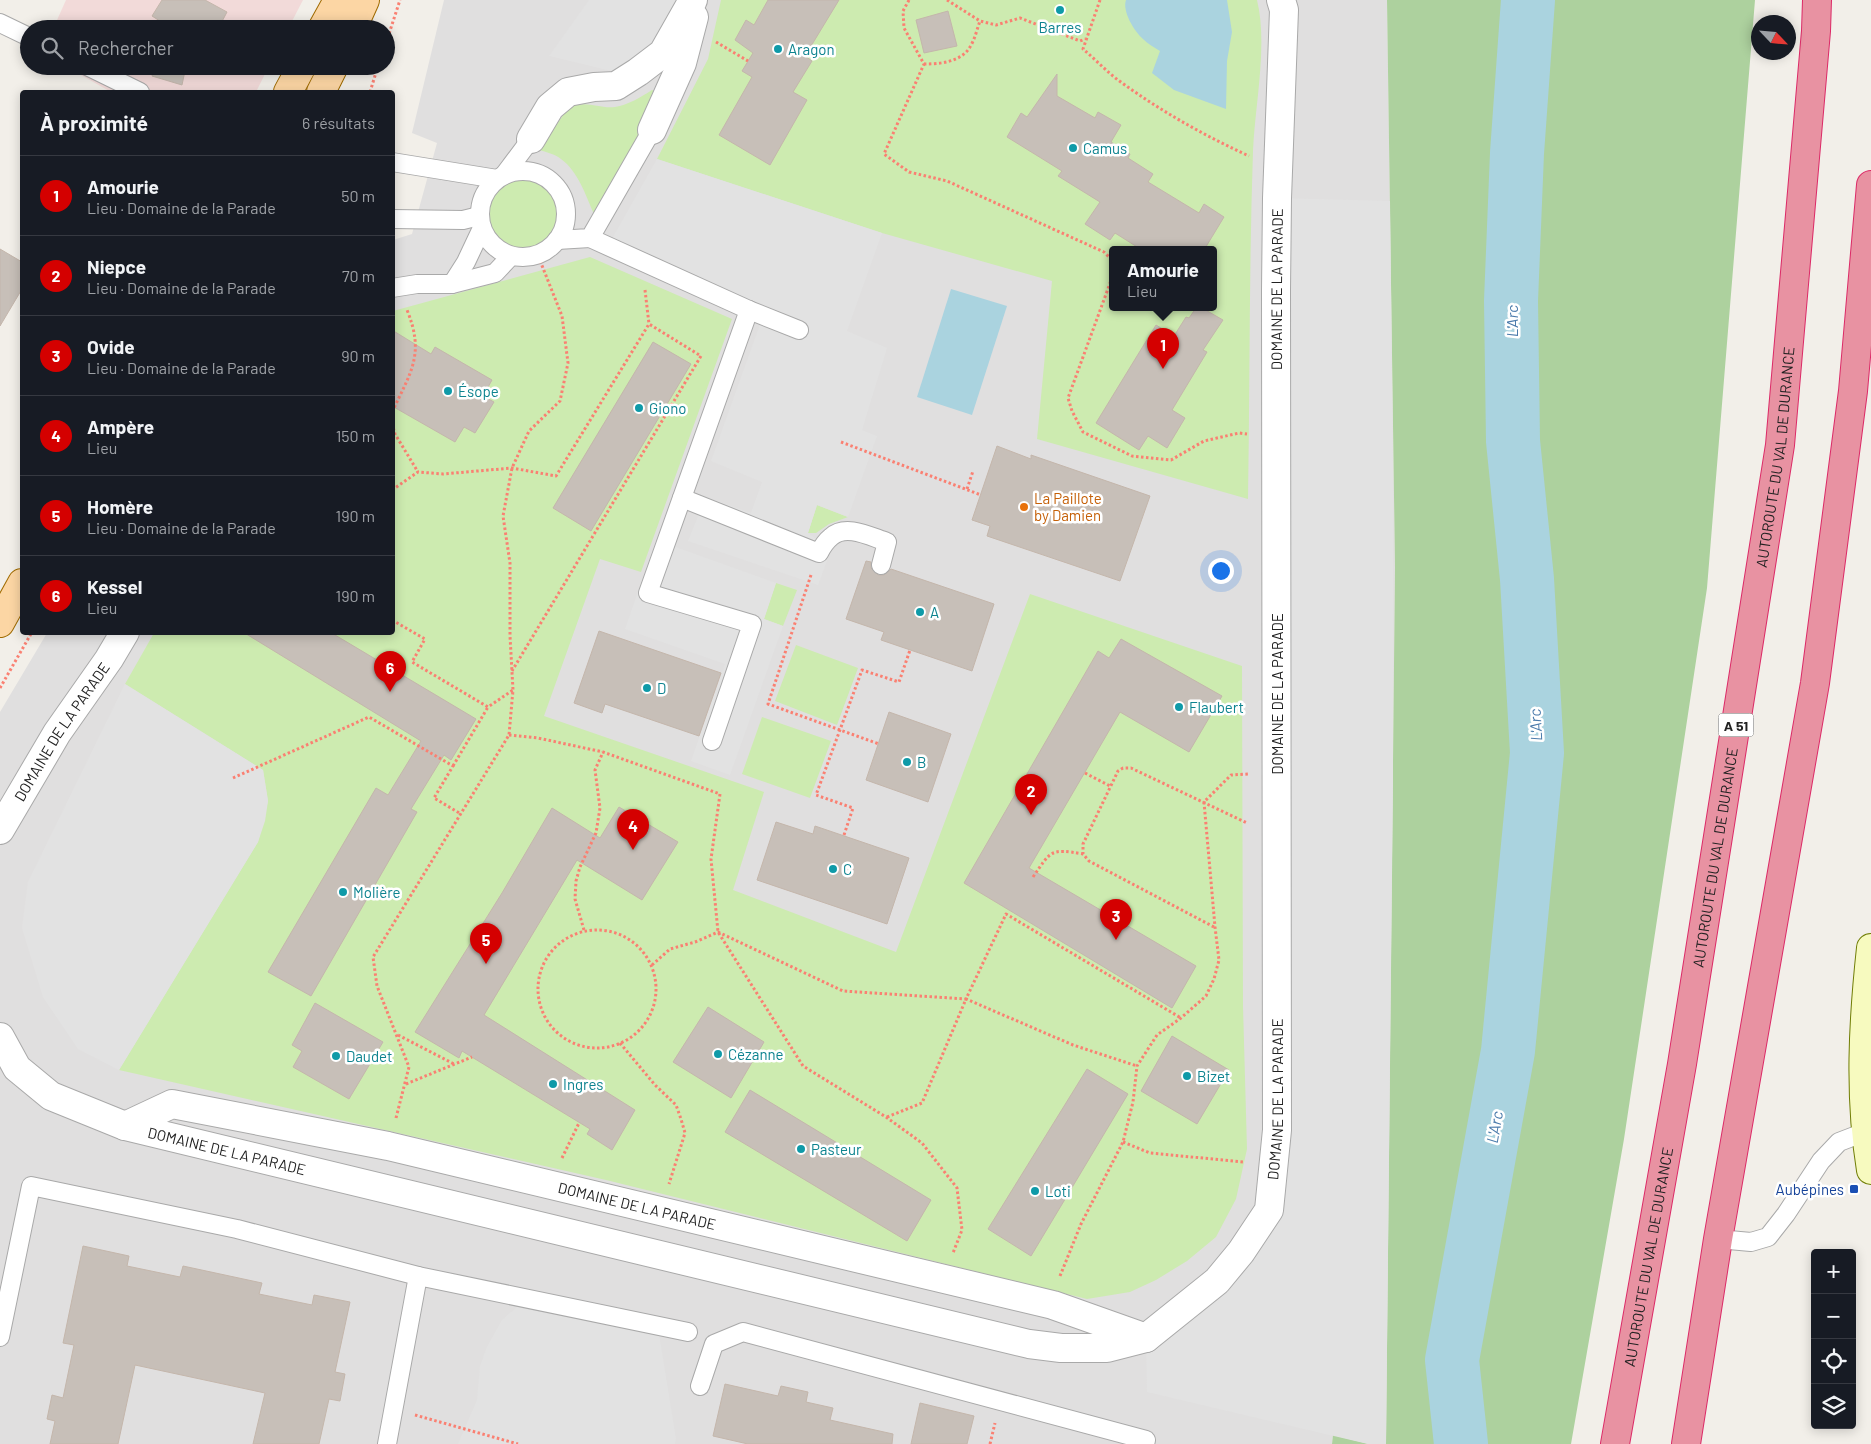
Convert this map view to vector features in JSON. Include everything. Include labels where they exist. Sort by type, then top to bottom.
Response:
[{"type":"highway","name":"AUTOROUTE DU VAL DE DURANCE","points":[[1615,1444],[1684,1054],[1780,445],[1816,31],[1817,0]]},
{"type":"highway","points":[[1686,1444],[1718,1239],[1815,683],[1853,391],[1871,185]]},
{"type":"highway","points":[[1692,1444],[1696,1380]]},
{"type":"main road","points":[[327,20],[338,0]]},
{"type":"main road","points":[[356,20],[366,0]]},
{"type":"main road","points":[[289,90],[297,75]]},
{"type":"main road","points":[[322,90],[330,75]]},
{"type":"main road","points":[[0,622],[20,587]]},
{"type":"main road","points":[[1871,948],[1863,1049],[1865,1132],[1871,1170]]},
{"type":"street","points":[[530,139],[550,107],[568,92],[594,87],[616,86],[663,53],[693,0]]},
{"type":"street","points":[[652,130],[682,63],[698,0]]},
{"type":"street","name":"DOMAINE DE LA PARADE","points":[[0,1037],[17,1068],[51,1096],[125,1126],[1028,1344],[1061,1348],[1107,1348],[1146,1338],[1216,1281],[1241,1252],[1269,1210],[1274,1164],[1277,1130],[1278,1001],[1276,838],[1276,291],[1278,171],[1284,19],[1281,0]]},
{"type":"street","name":"DOMAINE DE LA PARADE","points":[[0,830],[57,733],[109,659],[123,635]]},
{"type":"street","name":"DOMAINE DE LA PARADE","points":[[125,1126],[172,1104],[388,1146],[1053,1305],[1146,1338]]},
{"type":"lane","points":[[0,23],[20,33]]},
{"type":"lane","points":[[105,75],[136,90]]},
{"type":"lane","points":[[590,238],[652,130]]},
{"type":"lane","points":[[452,284],[466,262],[480,222],[481,202],[487,189],[500,177],[530,139]]},
{"type":"lane","points":[[395,162],[500,177],[518,171],[532,171],[546,177],[564,199],[566,214],[564,228],[557,240],[538,255],[511,256],[498,250],[488,240],[480,222]]},
{"type":"lane","points":[[395,219],[480,222]]},
{"type":"lane","points":[[557,240],[590,238],[749,310],[799,330]]},
{"type":"lane","points":[[395,288],[417,284],[452,284],[495,273],[511,256]]},
{"type":"lane","points":[[712,741],[752,624],[648,593],[749,310]]},
{"type":"lane","points":[[682,498],[819,553],[832,536],[842,531],[862,533],[887,542],[881,566]]},
{"type":"lane","points":[[1718,1239],[1751,1242],[1768,1237],[1786,1214],[1821,1161],[1839,1142],[1865,1132]]},
{"type":"lane","points":[[0,1337],[31,1186],[238,1229],[418,1276],[688,1332]]},
{"type":"lane","points":[[387,1444],[418,1276]]},
{"type":"lane","points":[[700,1386],[714,1344],[743,1332],[1146,1440],[1145,1444]]},
{"type":"path","points":[[393,20],[400,0]]},
{"type":"path","points":[[909,0],[903,11],[904,28],[924,64]]},
{"type":"path","points":[[947,0],[980,21],[996,25],[1020,18],[1080,41],[1086,39]]},
{"type":"path","points":[[1100,0],[1083,49],[1117,79],[1164,111],[1208,137],[1278,171]]},
{"type":"path","points":[[924,64],[936,64],[960,57],[970,48],[980,21]]},
{"type":"path","points":[[692,28],[748,61]]},
{"type":"path","points":[[924,64],[884,154],[909,172],[947,181],[1104,252],[1109,257]]},
{"type":"path","points":[[371,90],[375,75]]},
{"type":"path","points":[[388,1146],[409,1067],[377,986],[373,957],[509,736],[514,690],[510,636],[510,563],[503,516],[512,468],[529,431],[560,401],[568,363],[562,316],[538,255]]},
{"type":"path","points":[[395,488],[418,472],[443,474],[512,468],[556,476],[649,324],[642,261]]},
{"type":"path","points":[[1109,286],[1068,398],[1072,411],[1083,432],[1132,456],[1171,460],[1204,441],[1239,433],[1277,436]]},
{"type":"path","points":[[395,288],[415,332],[417,349],[412,371],[395,406]]},
{"type":"path","points":[[512,671],[701,356],[649,324]]},
{"type":"path","points":[[395,434],[418,472]]},
{"type":"path","points":[[840,442],[981,494]]},
{"type":"path","points":[[966,489],[973,471]]},
{"type":"path","points":[[819,553],[768,704],[879,744]]},
{"type":"path","points":[[395,622],[425,639],[412,662],[488,707]]},
{"type":"path","points":[[0,688],[30,635]]},
{"type":"path","points":[[844,835],[853,808],[816,795],[862,670],[899,682],[910,650]]},
{"type":"path","points":[[461,814],[434,798],[488,707],[514,690]]},
{"type":"path","points":[[233,778],[369,718],[453,766]]},
{"type":"path","points":[[509,736],[538,738],[603,752],[720,794],[711,859],[718,932],[803,1066],[886,1117],[922,1143],[957,1188],[962,1230],[943,1278]]},
{"type":"path","points":[[584,930],[575,900],[576,881],[580,867],[596,833],[600,808],[595,770],[603,752]]},
{"type":"path","points":[[1083,854],[1083,844],[1110,786],[1118,771],[1123,768],[1131,768],[1276,838]]},
{"type":"path","points":[[1053,1305],[1063,1266],[1081,1224],[1123,1142],[1133,1102],[1137,1066],[1157,1035],[1181,1018],[1206,996],[1214,979],[1219,960],[1214,927],[1204,802],[1231,775],[1277,771]]},
{"type":"path","points":[[1084,773],[1110,786]]},
{"type":"path","points":[[1033,877],[1051,853],[1061,850],[1083,854],[1089,861],[1214,927]]},
{"type":"path","points":[[886,1117],[922,1103],[966,999],[1006,914],[1181,1018]]},
{"type":"path","points":[[604,929],[619,933],[633,941],[644,952],[652,965],[656,980],[656,996],[652,1011],[645,1024],[634,1036],[620,1044],[601,1048],[581,1046],[564,1038],[549,1024],[541,1007],[538,987],[541,968],[551,951],[566,938],[584,930],[604,929]]},
{"type":"path","points":[[652,965],[670,949],[695,942],[718,932],[844,991],[966,999],[1073,1045],[1137,1066]]},
{"type":"path","points":[[396,1035],[455,1065]]},
{"type":"path","points":[[620,1044],[655,1085],[676,1105],[685,1132],[674,1170],[659,1210]]},
{"type":"path","points":[[405,1084],[472,1058]]},
{"type":"path","points":[[550,1184],[579,1123]]},
{"type":"path","points":[[1123,1142],[1150,1153],[1274,1164]]},
{"type":"path","points":[[394,1408],[518,1444]]},
{"type":"shaded area","points":[[66,0],[303,0],[293,20],[57,20]]},
{"type":"shaded area","points":[[444,0],[1387,0],[1395,567],[1386,1444],[1333,1435],[1332,1444],[0,1444],[0,712],[46,635],[395,635],[395,239],[412,234],[437,143],[412,133]]},
{"type":"shaded area","points":[[589,0],[683,0],[662,37],[638,60],[615,72],[549,56]]},
{"type":"shaded area","points":[[81,75],[264,75],[257,90],[107,90]]},
{"type":"shaded area","points":[[657,159],[882,233],[847,331],[887,348],[862,430],[877,436],[848,517],[817,505],[808,533],[831,550],[818,585],[688,541],[706,497],[751,513],[762,482],[711,461],[763,316],[608,246]]},
{"type":"shaded area","points":[[1277,198],[1390,201],[1393,463],[1393,782],[1386,1444],[1368,1444],[1147,1392],[1146,1338],[1269,1210]]},
{"type":"shaded area","points":[[656,540],[776,583],[764,619],[783,626],[730,775],[691,761],[725,664],[625,629]]},
{"type":"shaded area","points":[[125,684],[263,770],[268,801],[265,821],[258,842],[119,1070],[78,1049],[43,997],[22,928],[28,882]]},
{"type":"shaded area","points":[[518,1306],[659,1334],[676,1439],[675,1444],[458,1444],[477,1400],[480,1366],[487,1347],[502,1320]]},
{"type":"green space","points":[[721,0],[1257,0],[1260,17],[1261,55],[1253,151],[1248,499],[1037,439],[1052,281],[882,233],[657,159],[708,59]]},
{"type":"green space","points":[[1387,0],[1755,0],[1754,15],[1751,15],[1751,49],[1707,588],[1624,1139],[1571,1444],[1386,1444],[1395,567]]},
{"type":"green space","points":[[652,90],[655,91],[660,101],[594,214],[581,184],[567,164],[559,157],[539,150],[568,108],[581,104],[609,107],[620,106]]},
{"type":"green space","points":[[523,180],[536,183],[548,190],[555,202],[558,215],[555,228],[548,240],[536,247],[523,250],[510,247],[498,240],[491,228],[488,215],[491,202],[498,190],[510,183]]},
{"type":"green space","points":[[590,257],[732,319],[641,572],[600,559],[544,716],[764,792],[733,890],[896,952],[1030,594],[1242,666],[1243,1006],[1247,1149],[1236,1199],[1216,1237],[1187,1261],[1156,1280],[1130,1292],[1087,1299],[606,1180],[119,1070],[258,842],[268,801],[263,770],[125,684],[153,635],[395,635],[395,310]]},
{"type":"green space","points":[[817,505],[848,517],[829,524],[816,533],[808,533]]},
{"type":"green space","points":[[776,583],[797,590],[783,626],[764,619]]},
{"type":"green space","points":[[796,645],[858,668],[837,725],[775,701]]},
{"type":"green space","points":[[762,717],[831,741],[810,798],[742,774]]},
{"type":"green space","points":[[1333,1435],[1369,1444],[1332,1444]]},
{"type":"water","points":[[1126,0],[1227,0],[1232,32],[1227,61],[1226,109],[1174,90],[1152,73],[1160,51],[1145,41],[1133,26],[1127,15]]},
{"type":"water","points":[[951,289],[1007,306],[972,415],[917,397]]},
{"type":"building","points":[[162,0],[205,0],[227,12],[223,20],[158,20],[152,16]]},
{"type":"building","points":[[768,0],[839,0],[805,56],[812,61],[793,92],[807,100],[770,165],[719,135],[752,77],[742,71],[753,53],[735,40],[746,20],[754,25]]},
{"type":"building","points":[[948,11],[957,46],[924,53],[916,20]]},
{"type":"building","points":[[1057,74],[1057,96],[1095,118],[1098,112],[1121,125],[1111,142],[1130,154],[1128,158],[1153,174],[1148,182],[1199,213],[1204,204],[1224,217],[1206,246],[1136,246],[1115,233],[1110,240],[1085,224],[1100,202],[1058,176],[1062,171],[1007,137],[1021,113],[1027,117]]},
{"type":"building","points":[[152,75],[184,75],[182,85]]},
{"type":"building","points":[[0,249],[20,261],[20,292],[0,326]]},
{"type":"building","points":[[1194,311],[1207,311],[1223,320],[1203,350],[1207,352],[1172,410],[1185,418],[1167,448],[1148,436],[1139,450],[1096,423],[1156,325],[1174,336],[1186,317],[1189,318]]},
{"type":"building","name":"Ésope","points":[[395,332],[431,354],[435,347],[492,380],[483,396],[494,402],[475,433],[464,427],[455,442],[395,408]]},
{"type":"building","name":"Giono","points":[[653,342],[691,364],[591,531],[553,508]]},
{"type":"building","points":[[997,446],[1031,459],[1031,455],[1150,496],[1120,581],[987,536],[990,526],[972,520]]},
{"type":"building","name":"A","points":[[866,561],[871,562],[871,568],[878,575],[884,575],[891,569],[994,604],[972,671],[881,640],[884,632],[846,619]]},
{"type":"building","name":"D","points":[[599,631],[721,673],[699,736],[605,704],[602,713],[574,703]]},
{"type":"building","points":[[248,635],[335,635],[476,719],[451,760],[444,755],[411,809],[417,812],[311,996],[268,972],[376,788],[388,795],[421,741]]},
{"type":"building","points":[[1121,639],[1222,696],[1189,752],[1120,712],[1029,868],[1196,966],[1172,1008],[964,883],[1098,651],[1109,658]]},
{"type":"building","name":"B","points":[[889,712],[951,734],[928,802],[866,780]]},
{"type":"building","points":[[619,807],[678,842],[642,900],[577,860],[484,1015],[635,1110],[612,1150],[587,1134],[590,1129],[462,1051],[459,1058],[415,1032],[502,893],[552,808],[600,838]]},
{"type":"building","name":"C","points":[[776,822],[813,834],[815,826],[909,858],[887,924],[757,880]]},
{"type":"building","name":"Daudet","points":[[315,1003],[383,1042],[349,1099],[293,1067],[302,1051],[292,1045]]},
{"type":"building","name":"Cézanne","points":[[708,1007],[764,1042],[731,1098],[673,1062]]},
{"type":"building","name":"Bizet","points":[[1172,1036],[1229,1070],[1197,1124],[1141,1091]]},
{"type":"building","name":"Loti","points":[[1087,1069],[1128,1094],[1031,1256],[988,1229]]},
{"type":"building","name":"Pasteur","points":[[750,1090],[931,1200],[907,1241],[725,1132]]},
{"type":"building","points":[[83,1246],[129,1256],[127,1266],[180,1277],[183,1266],[262,1283],[259,1294],[312,1305],[314,1295],[350,1302],[335,1372],[345,1374],[340,1401],[329,1399],[319,1444],[253,1444],[265,1393],[135,1365],[118,1444],[50,1444],[55,1421],[47,1419],[52,1395],[63,1398],[74,1345],[63,1343]]},
{"type":"building","points":[[725,1384],[778,1396],[781,1386],[808,1392],[806,1402],[833,1408],[830,1420],[893,1434],[892,1444],[748,1444],[713,1436]]},
{"type":"building","points":[[920,1403],[974,1416],[967,1444],[911,1444]]},
{"type":"waterway","name":"L'Arc","points":[[1461,1444],[1452,1360],[1508,1051],[1537,753],[1527,579],[1513,441],[1511,301],[1517,153],[1528,0]]},
{"type":"place","name":"Barres","points":[[1060,10]]},
{"type":"place","name":"Aragon","points":[[778,49]]},
{"type":"place","name":"Camus","points":[[1073,148]]},
{"type":"place","name":"Amourie","points":[[1163,369]]},
{"type":"place","name":"Ésope","points":[[448,391]]},
{"type":"place","name":"Giono","points":[[639,408]]},
{"type":"place","name":"La Paillote by Damien","points":[[1024,507]]},
{"type":"place","name":"A","points":[[920,612]]},
{"type":"place","name":"D","points":[[647,688]]},
{"type":"place","name":"Kessel","points":[[390,692]]},
{"type":"place","name":"Flaubert","points":[[1179,707]]},
{"type":"place","name":"B","points":[[907,762]]},
{"type":"place","name":"Niepce","points":[[1031,815]]},
{"type":"place","name":"Ampère","points":[[633,850]]},
{"type":"place","name":"C","points":[[833,869]]},
{"type":"place","name":"Molière","points":[[343,892]]},
{"type":"place","name":"Ovide","points":[[1116,940]]},
{"type":"place","name":"Homère","points":[[486,964]]},
{"type":"place","name":"Cézanne","points":[[718,1054]]},
{"type":"place","name":"Daudet","points":[[336,1056]]},
{"type":"place","name":"Bizet","points":[[1187,1076]]},
{"type":"place","name":"Ingres","points":[[553,1084]]},
{"type":"place","name":"Pasteur","points":[[801,1149]]},
{"type":"place","name":"Aubépines","points":[[1854,1189]]},
{"type":"place","name":"Loti","points":[[1035,1191]]}]
